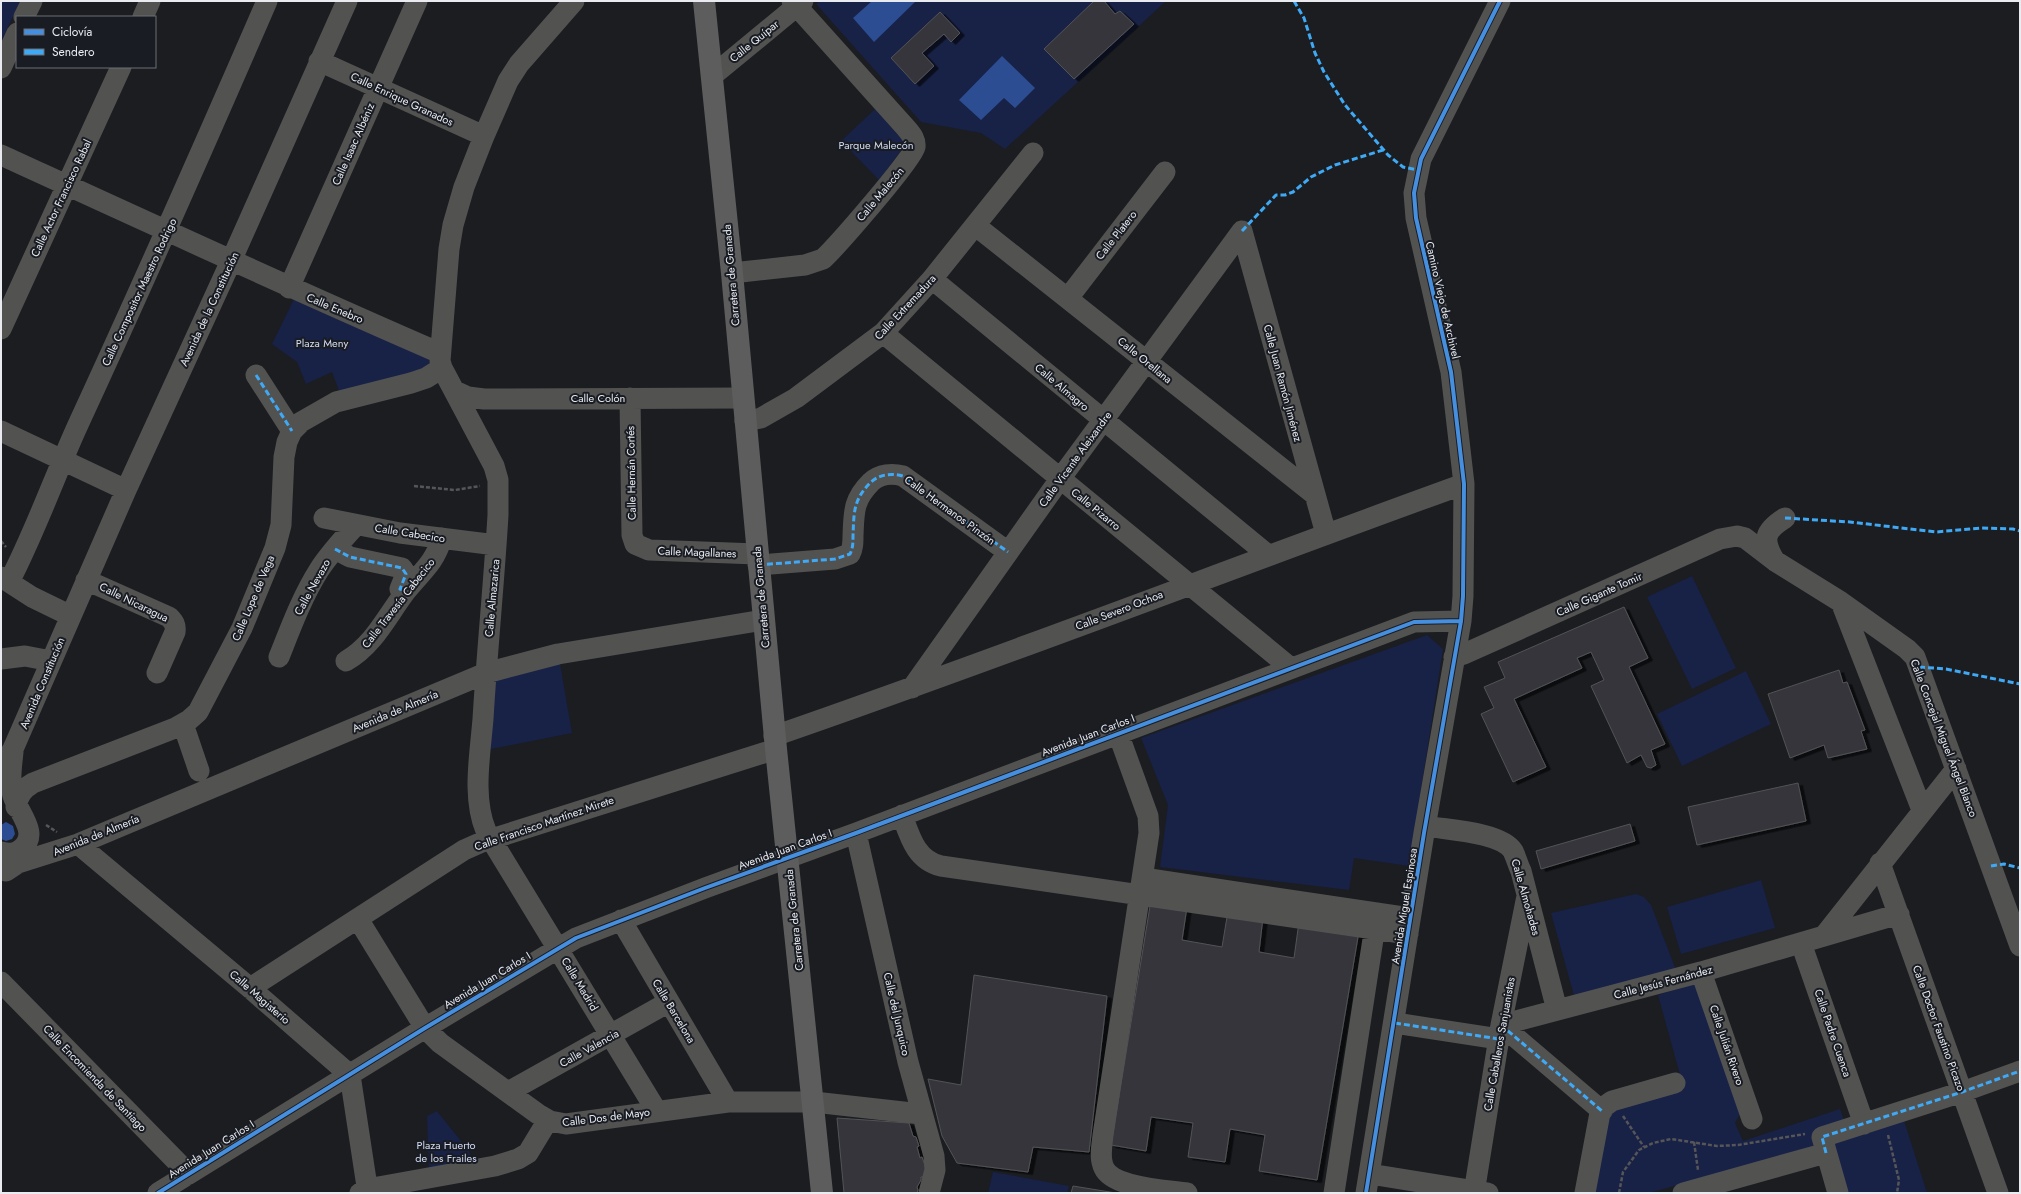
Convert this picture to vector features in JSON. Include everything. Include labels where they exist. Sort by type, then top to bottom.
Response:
[{"type":"main road","name":"Carretera de Granada","points":[[704,1],[732,273],[757,560],[775,742],[814,1102],[822,1193]]},
{"type":"street","points":[[24,16],[32,1]]},
{"type":"street","points":[[143,16],[150,1]]},
{"type":"street","name":"Calle Compositor Maestro Rodrigo","points":[[5,579],[18,564],[63,459],[168,230],[267,1]]},
{"type":"street","name":"Calle Isaac Albéniz","points":[[289,288],[417,1]]},
{"type":"street","points":[[256,375],[292,431],[301,422],[336,402],[426,378],[441,361],[453,225],[464,187],[508,81],[519,64],[574,1]]},
{"type":"street","name":"Camino Viejo de Archivel","points":[[1461,621],[1465,559],[1464,484],[1451,372],[1439,315],[1418,232],[1414,193],[1421,159],[1500,1]]},
{"type":"street","name":"Avenida de la Constitución","points":[[70,616],[231,261],[319,61],[340,3]]},
{"type":"street","name":"Calle Quípar","points":[[712,76],[797,3]]},
{"type":"street","name":"Calle Malecón","points":[[732,273],[805,265],[823,259],[900,170],[915,147],[914,140],[906,128],[797,3]]},
{"type":"street","points":[[1,68],[16,35]]},
{"type":"street","name":"Calle Enrique Granados","points":[[319,61],[484,136]]},
{"type":"street","name":"Calle Actor Francisco Rabal","points":[[1,329],[121,68]]},
{"type":"street","name":"Calle Extremadura","points":[[745,421],[761,418],[796,398],[883,333],[932,279],[1033,153]]},
{"type":"street","name":"Calle Enebro","points":[[1,155],[67,186],[168,230],[441,361]]},
{"type":"street","name":"Calle Platero","points":[[1068,298],[1165,172]]},
{"type":"street","name":"Calle Orellana","points":[[976,226],[1068,298],[1145,362],[1314,494]]},
{"type":"street","name":"Calle Vicente Aleixandre","points":[[912,688],[1060,479],[1242,231]]},
{"type":"street","name":"Calle Juan Ramón Jiménez","points":[[1242,231],[1326,534]]},
{"type":"street","name":"Calle Almagro","points":[[932,279],[1268,555]]},
{"type":"street","name":"Calle Pizarro","points":[[883,333],[1291,668]]},
{"type":"street","name":"Calle Almazarica","points":[[441,361],[491,459],[498,484],[496,545],[486,673],[478,807],[481,818],[491,839]]},
{"type":"street","name":"Calle Colón","points":[[455,391],[468,397],[484,399],[743,398]]},
{"type":"street","name":"Calle Hernán Cortés","points":[[630,398],[632,535],[633,540],[638,546]]},
{"type":"street","points":[[1,431],[126,490]]},
{"type":"street","name":"Calle Lope de Vega","points":[[10,808],[24,789],[33,783],[183,724],[198,712],[242,628],[275,548],[281,525],[284,457],[287,442],[292,431]]},
{"type":"street","name":"Calle Hermanos Pinzón","points":[[757,560],[835,559],[850,554],[852,549],[854,512],[857,500],[874,480],[889,474],[903,476],[1008,552]]},
{"type":"street","name":"Calle Severo Ochoa","points":[[775,742],[912,688],[1188,584],[1464,484]]},
{"type":"street","name":"Calle Cabecico","points":[[324,518],[400,533],[496,545]]},
{"type":"street","name":"Calle Gigante Tomir","points":[[1454,657],[1470,652],[1720,539],[1741,537],[1785,518],[1775,524],[1768,533],[1766,541],[1768,549],[1775,561]]},
{"type":"street","name":"Calle Nevazo","points":[[279,657],[300,605],[319,571],[334,549],[356,524]]},
{"type":"street","name":"Calle Concejal Miguel Ángel Blanco","points":[[1741,537],[1775,561],[1841,602],[1907,649],[1915,657],[2020,946]]},
{"type":"street","name":"Calle Travesía Cabecico","points":[[346,661],[369,644],[406,591],[432,562],[442,538]]},
{"type":"street","name":"Calle Magallanes","points":[[638,546],[657,551],[757,560]]},
{"type":"street","points":[[334,549],[350,557],[402,568],[406,574],[400,589],[406,591]]},
{"type":"street","points":[[5,579],[32,597],[70,616]]},
{"type":"street","name":"Calle Nicaragua","points":[[86,580],[169,618],[174,622],[175,632],[157,673]]},
{"type":"street","points":[[1841,602],[1922,810]]},
{"type":"street","name":"Avenida Constitución","points":[[13,749],[70,616]]},
{"type":"street","name":"Avenida de Almería","points":[[6,866],[78,844],[486,673],[558,654],[763,620]]},
{"type":"street","name":"Avenida Miguel Espinosa","points":[[1368,1183],[1395,1023],[1409,926],[1461,621]]},
{"type":"street","name":"Avenida Juan Carlos I","points":[[158,1193],[424,1028],[576,938],[787,857],[856,833],[1414,622],[1461,621]]},
{"type":"street","points":[[1,659],[25,656],[51,661]]},
{"type":"street","points":[[183,724],[199,771]]},
{"type":"street","points":[[1118,733],[1149,824],[1142,886],[1103,1135],[1101,1162],[1104,1169],[1110,1176],[1121,1182],[1187,1193]]},
{"type":"street","name":"Calle Francisco Martínez Mirete","points":[[250,988],[464,850],[491,839],[775,742]]},
{"type":"street","points":[[1,768],[13,749]]},
{"type":"street","points":[[6,866],[27,843],[30,833],[28,823],[10,808],[13,749]]},
{"type":"street","points":[[1824,936],[1880,863],[1956,769]]},
{"type":"street","points":[[902,815],[912,841],[920,855],[931,863],[1142,886],[1409,926]]},
{"type":"street","name":"Calle Almohades","points":[[1426,826],[1494,838],[1504,843],[1512,850],[1527,896],[1557,1010]]},
{"type":"street","name":"Calle del Junquico","points":[[856,833],[921,1114],[934,1156],[935,1170],[929,1193]]},
{"type":"street","name":"Calle Madrid","points":[[491,839],[656,1110]]},
{"type":"street","name":"Calle Magisterio","points":[[78,844],[250,988],[350,1075]]},
{"type":"street","name":"Calle Doctor Faustino Picazo","points":[[1880,863],[1998,1193]]},
{"type":"street","name":"Calle Caballeros Sanjuanistas","points":[[1479,1192],[1500,1032],[1527,896]]},
{"type":"street","name":"Calle Jesús Fernández","points":[[1500,1032],[1557,1010],[1701,972],[1899,914]]},
{"type":"street","name":"Calle Dos de Mayo","points":[[358,919],[424,1028],[440,1043],[548,1120],[566,1124],[656,1110],[728,1102],[814,1102],[921,1114]]},
{"type":"street","name":"Calle Barcelona","points":[[621,920],[728,1102]]},
{"type":"street","points":[[1334,1193],[1376,921]]},
{"type":"street","name":"Calle Padre Cuenca","points":[[1801,943],[1873,1121]]},
{"type":"street","name":"Calle Julián Rivero","points":[[1701,972],[1752,1119]]},
{"type":"street","name":"Calle Encomienda de Santiago","points":[[1,982],[188,1174]]},
{"type":"street","name":"Calle Valencia","points":[[508,1092],[611,1036],[669,1002]]},
{"type":"street","points":[[1395,1023],[1500,1032],[1607,1106]]},
{"type":"street","points":[[1692,1191],[1824,1145],[1873,1121],[1962,1092],[2020,1071]]},
{"type":"street","points":[[350,1075],[365,1192],[495,1166],[518,1159],[528,1153],[548,1120]]},
{"type":"street","points":[[1607,1106],[1675,1083]]},
{"type":"street","points":[[1585,1193],[1607,1106]]},
{"type":"street","points":[[1824,1145],[1838,1193]]},
{"type":"street","points":[[1368,1183],[1479,1192]]},
{"type":"path","points":[[414,486],[455,490],[498,484]]},
{"type":"path","points":[[1607,1106],[1644,1147]]},
{"type":"path","points":[[1873,1121],[1899,1180],[1897,1193]]},
{"type":"path","points":[[1619,1193],[1623,1172],[1639,1150],[1653,1143],[1671,1139],[1717,1146],[1738,1145],[1803,1134],[1824,1145]]},
{"type":"path","points":[[1692,1191],[1694,1142]]},
{"type":"green space","points":[[1,1],[20,1],[1,42]]},
{"type":"green space","points":[[820,1],[1166,1],[1005,149],[981,133],[921,122],[816,4]]},
{"type":"green space","name":"Parque Malecón","points":[[875,109],[906,144],[879,180],[841,141]]},
{"type":"green space","name":"Plaza Meny","points":[[295,297],[429,359],[429,368],[341,396],[332,372],[306,384],[297,362],[272,344]]},
{"type":"green space","points":[[1692,576],[1736,668],[1692,689],[1647,597]]},
{"type":"green space","points":[[1427,635],[1443,649],[1409,866],[1354,858],[1349,890],[1160,867],[1168,805],[1141,738]]},
{"type":"green space","points":[[560,664],[572,733],[486,750],[491,681]]},
{"type":"green space","points":[[1746,671],[1771,724],[1682,766],[1657,714]]},
{"type":"green space","points":[[1761,880],[1775,928],[1681,954],[1667,907]]},
{"type":"green space","points":[[1636,894],[1644,897],[1651,905],[1676,970],[1575,999],[1551,913]]},
{"type":"green space","points":[[1692,984],[1697,986],[1741,1112],[1735,1123],[1743,1141],[1840,1109],[1846,1126],[1900,1108],[1927,1193],[1844,1193],[1830,1143],[1649,1193],[1591,1193],[1612,1109],[1684,1089],[1658,995]]},
{"type":"green space","name":"Plaza Huerto de los Frailes","points":[[437,1111],[469,1151],[475,1165],[429,1172],[427,1116]]},
{"type":"green space","points":[[993,1172],[1069,1186],[1067,1193],[988,1193]]},
{"type":"shaded area","points":[[872,1],[916,1],[874,42],[853,18]]},
{"type":"shaded area","points":[[1002,56],[1035,88],[1015,108],[1004,98],[981,120],[959,100]]},
{"type":"shaded area","points":[[6,822],[13,826],[15,834],[12,839],[6,841],[1,839],[1,825]]},
{"type":"building","points":[[1094,1],[1104,1],[1115,14],[1120,11],[1134,24],[1074,79],[1044,49]]},
{"type":"building","points":[[940,12],[960,33],[951,42],[944,34],[922,53],[934,66],[915,84],[891,58]]},
{"type":"building","points":[[1624,607],[1648,658],[1629,667],[1665,744],[1651,750],[1656,765],[1651,768],[1647,767],[1641,755],[1627,763],[1591,686],[1604,680],[1591,652],[1577,658],[1582,668],[1514,699],[1546,767],[1513,782],[1481,714],[1494,708],[1484,687],[1505,678],[1498,662]]},
{"type":"building","points":[[1839,670],[1843,683],[1847,682],[1865,730],[1861,731],[1867,749],[1828,758],[1824,745],[1790,758],[1768,694]]},
{"type":"building","points":[[1798,783],[1806,821],[1697,845],[1688,807]]},
{"type":"building","points":[[1630,824],[1635,841],[1541,869],[1536,851]]},
{"type":"building","points":[[1151,900],[1187,907],[1182,940],[1222,947],[1228,911],[1263,917],[1259,952],[1294,958],[1299,922],[1359,931],[1317,1180],[1259,1171],[1265,1135],[1230,1129],[1225,1162],[1188,1157],[1193,1123],[1151,1117],[1146,1151],[1111,1145]]},
{"type":"building","points":[[974,975],[1107,996],[1089,1152],[1033,1147],[1028,1172],[957,1163],[942,1136],[928,1079],[961,1085]]},
{"type":"building","points":[[837,1118],[909,1123],[913,1136],[916,1137],[919,1146],[917,1147],[920,1158],[922,1157],[926,1168],[924,1177],[921,1177],[917,1187],[917,1193],[844,1193]]},
{"type":"building","points":[[1073,1186],[1116,1193],[1071,1193]]},
{"type":"marked path","points":[[1294,1],[1304,18],[1315,53],[1324,72],[1345,105],[1388,155],[1403,167],[1418,170]]},
{"type":"marked path","points":[[1242,231],[1276,195],[1285,195],[1293,192],[1311,177],[1335,165],[1383,150]]},
{"type":"marked path","points":[[256,375],[292,431]]},
{"type":"marked path","points":[[758,565],[835,559],[850,554],[853,545],[854,513],[858,501],[871,482],[878,477],[890,474],[903,476],[1008,552]]},
{"type":"marked path","points":[[1785,518],[1850,522],[1936,532],[1982,528],[2013,529],[2020,531]]},
{"type":"marked path","points":[[335,549],[350,557],[402,568],[406,574],[400,589],[406,591]]},
{"type":"marked path","points":[[1919,667],[1946,669],[2020,684]]},
{"type":"marked path","points":[[1991,866],[2004,864],[2020,868]]},
{"type":"marked path","points":[[1395,1023],[1499,1039]]},
{"type":"marked path","points":[[1501,1025],[1602,1111]]},
{"type":"marked path","points":[[1826,1153],[1822,1137],[1962,1092],[2020,1071]]},
{"type":"cycle path","points":[[1366,1193],[1424,833],[1461,621],[1463,596],[1464,484],[1451,372],[1416,218],[1414,193],[1421,159],[1500,1]]},
{"type":"cycle path","points":[[158,1193],[425,1028],[576,938],[705,888],[856,833],[1414,622],[1461,621]]}]
